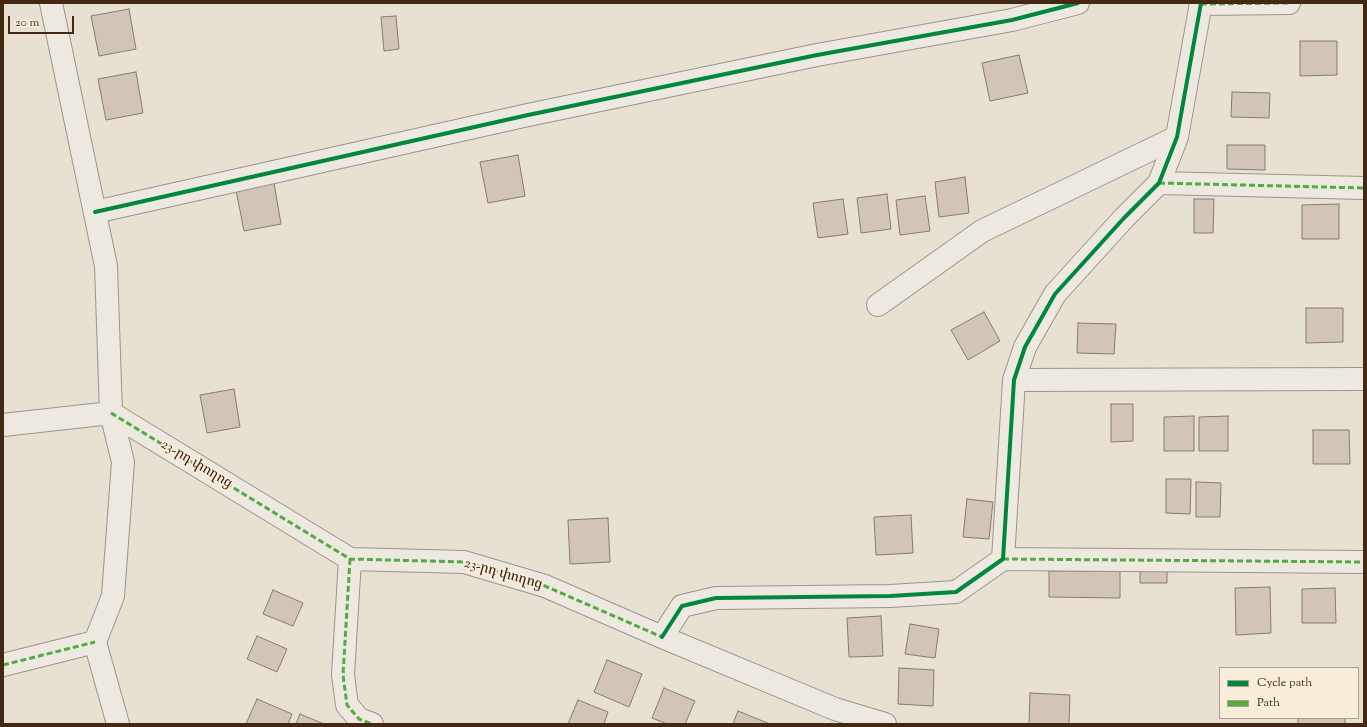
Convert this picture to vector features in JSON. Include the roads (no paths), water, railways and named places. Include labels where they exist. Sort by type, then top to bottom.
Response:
[{"type":"street","points":[[51,3],[106,266],[111,413],[123,462],[113,596],[94,642],[118,724]]},
{"type":"street","points":[[95,212],[528,115],[817,55],[1012,20],[1078,3]]},
{"type":"street","points":[[1003,559],[1014,380],[1026,347],[1055,294],[1124,218],[1159,183],[1177,137],[1201,4],[1289,3]]},
{"type":"street","points":[[878,305],[982,231],[1177,137]]},
{"type":"street","points":[[1159,183],[1364,188]]},
{"type":"street","points":[[1014,380],[1364,379]]},
{"type":"street","points":[[3,425],[111,413]]},
{"type":"street","name":"23-րդ փողոց","points":[[111,413],[350,558],[464,562],[546,586],[662,637],[835,709],[886,724]]},
{"type":"street","points":[[350,558],[343,675],[347,705],[359,719],[372,724]]},
{"type":"street","points":[[662,637],[682,606],[702,601],[716,598],[890,596],[956,592],[1003,559],[1364,562]]},
{"type":"street","points":[[3,665],[94,642]]}]
